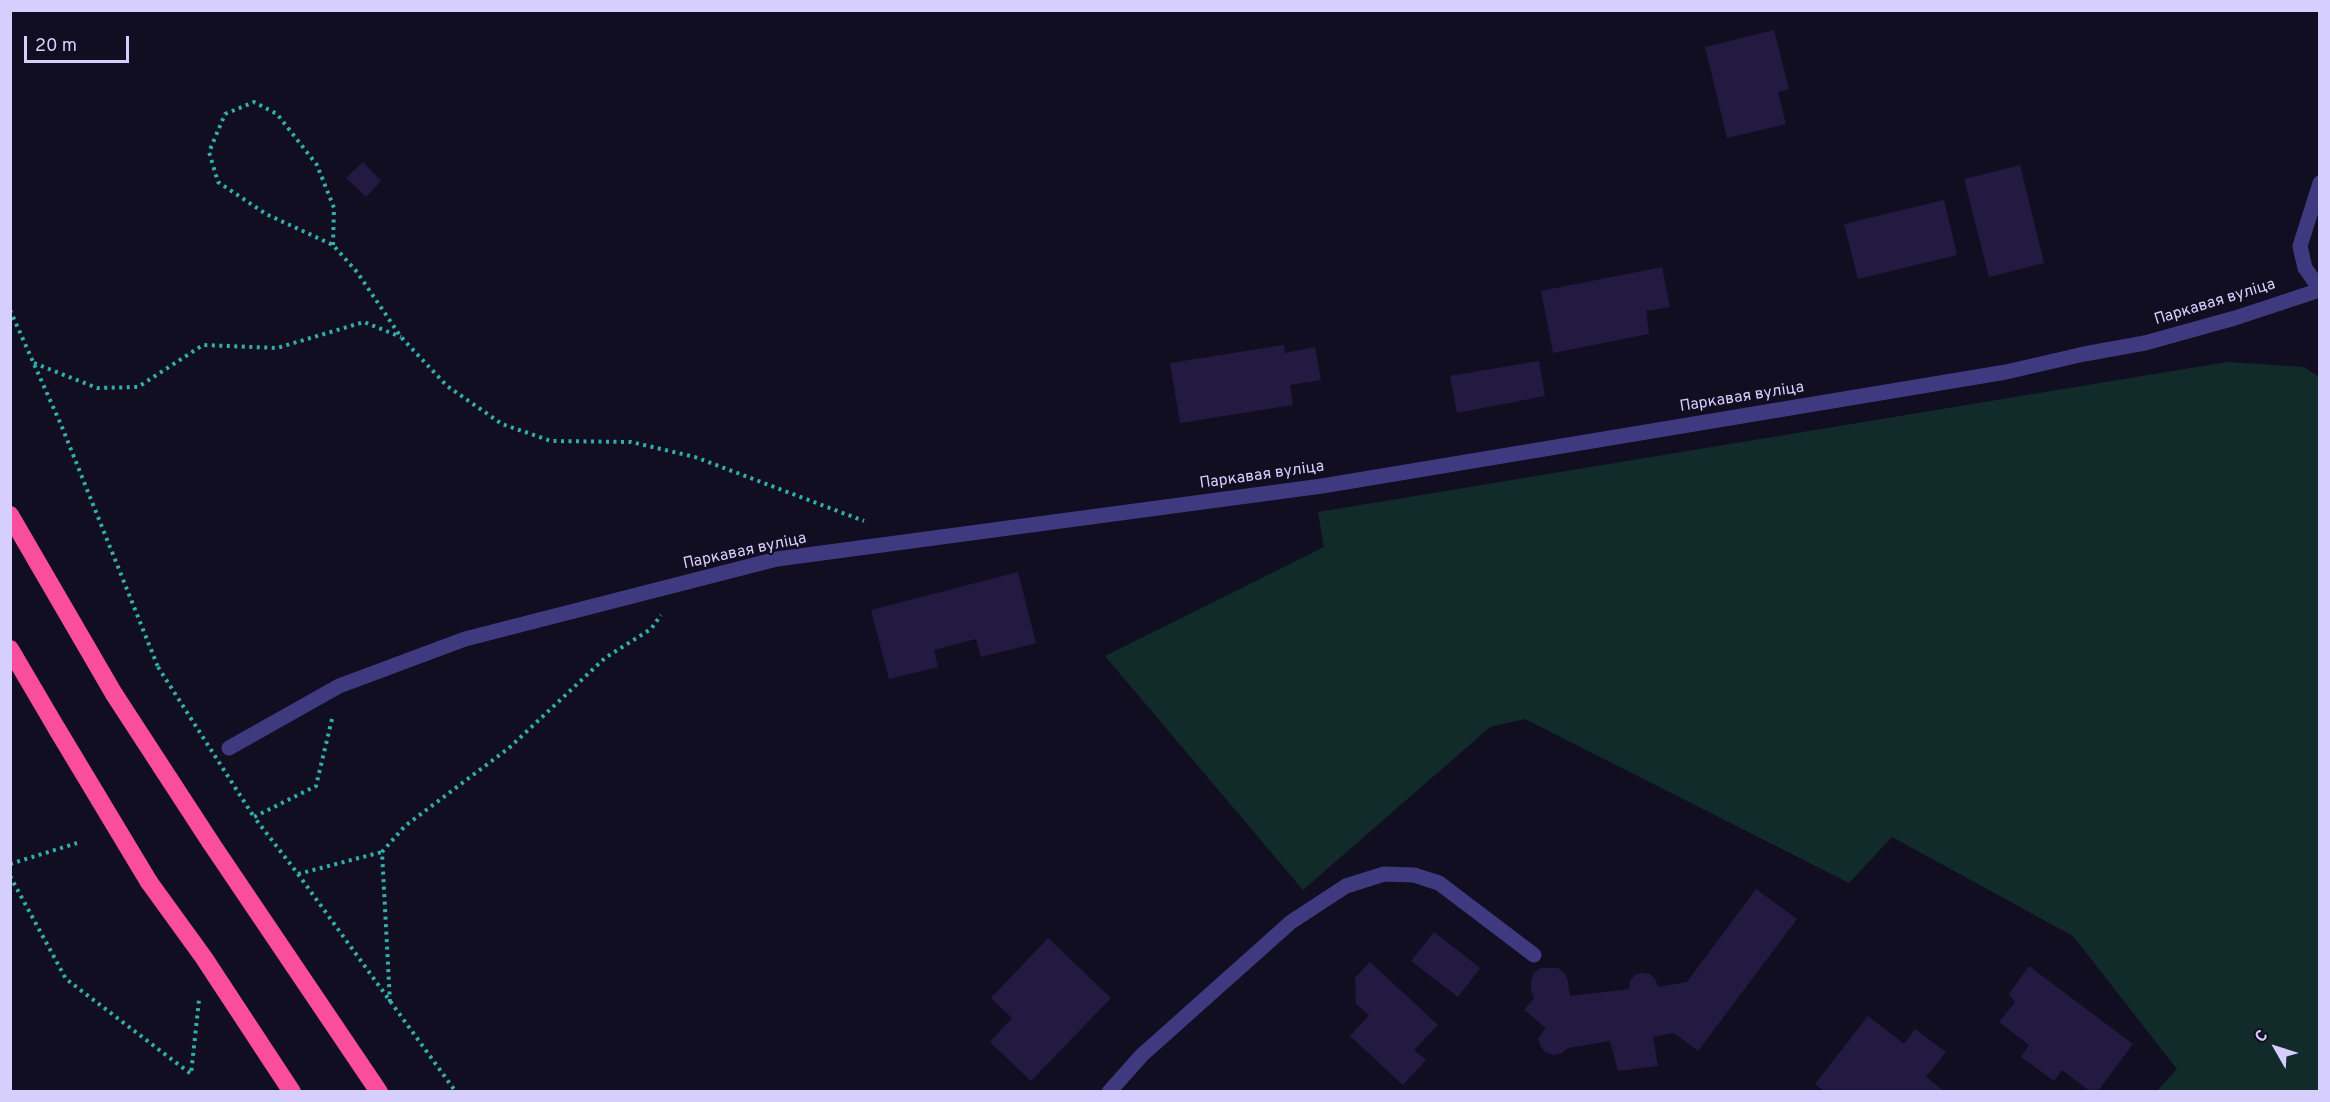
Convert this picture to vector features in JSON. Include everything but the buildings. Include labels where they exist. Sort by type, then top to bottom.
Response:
[{"type":"highway","points":[[10,514],[114,694],[211,843],[379,1092]]},
{"type":"highway","points":[[10,649],[149,882],[204,958],[292,1092]]},
{"type":"street","points":[[2319,183],[2300,246],[2305,268],[2319,290]]},
{"type":"street","name":"Паркавая вуліца","points":[[229,748],[339,686],[465,639],[777,559],[1322,486],[2006,372],[2145,343],[2235,318],[2319,290]]},
{"type":"street","points":[[1108,1092],[1142,1055],[1291,922],[1346,886],[1384,874],[1414,875],[1439,883],[1534,955]]},
{"type":"path","points":[[333,245],[334,207],[317,165],[278,114],[254,102],[225,114],[209,152],[218,182],[266,214],[333,245],[357,272],[401,337],[447,386],[502,424],[551,441],[631,442],[695,457],[873,524]]},
{"type":"path","points":[[10,310],[66,438],[158,667],[254,817],[456,1092]]},
{"type":"path","points":[[34,363],[98,388],[138,387],[203,345],[277,348],[364,322],[401,337]]},
{"type":"path","points":[[298,874],[382,852],[405,826],[509,748],[605,658],[651,629],[685,583]]},
{"type":"path","points":[[254,817],[316,786],[339,686]]},
{"type":"path","points":[[10,864],[77,843]]},
{"type":"path","points":[[382,852],[390,1002]]},
{"type":"path","points":[[10,876],[66,979],[191,1074],[204,958]]},
{"type":"green space","points":[[2227,362],[2304,367],[2319,377],[2319,1091],[2157,1091],[2177,1069],[2073,936],[1892,837],[1849,883],[1525,719],[1490,727],[1303,890],[1105,656],[1324,547],[1318,512]]}]
